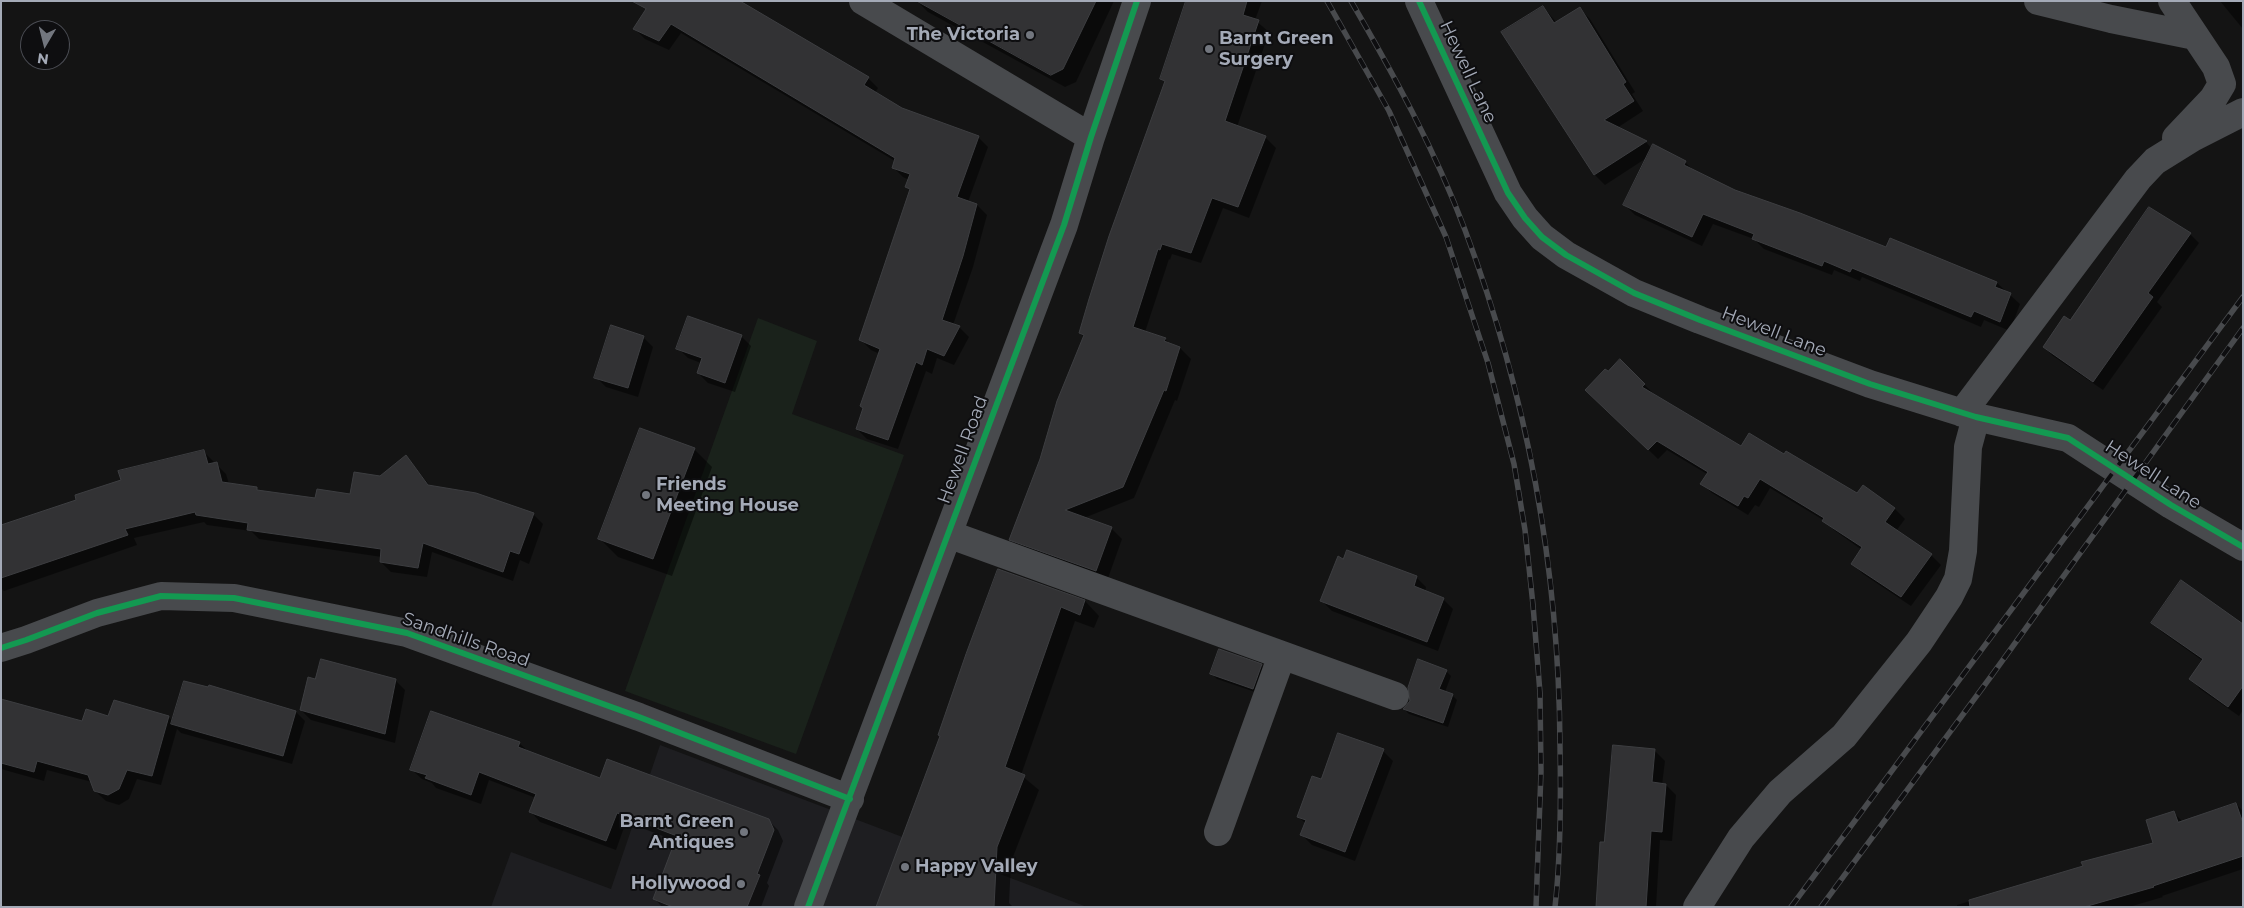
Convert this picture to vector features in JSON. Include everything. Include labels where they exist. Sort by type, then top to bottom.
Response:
[{"type":"street","points":[[863,1],[1090,137]]},
{"type":"street","name":"Hewell Road","points":[[808,907],[1064,225],[1090,137],[1137,1]]},
{"type":"street","name":"Hewell Lane","points":[[1419,1],[1508,193],[1525,218],[1542,237],[1566,255],[1634,293],[1870,384],[1969,415],[2068,438],[2171,506],[2243,548]]},
{"type":"street","points":[[2038,1],[2111,19],[2195,36]]},
{"type":"street","points":[[1697,907],[1741,838],[1780,792],[1844,736],[1919,642],[1949,598],[1958,579],[1963,551],[1969,415],[2138,179],[2213,99],[2222,84],[2216,67],[2172,1]]},
{"type":"street","points":[[2155,161],[2192,138],[2243,112]]},
{"type":"street","points":[[948,534],[1395,696]]},
{"type":"street","name":"Sandhills Road","points":[[1,648],[97,613],[161,596],[244,600],[406,633],[639,717],[850,799]]},
{"type":"street","points":[[1218,832],[1282,655]]},
{"type":"shaded area","points":[[758,318],[817,341],[792,414],[904,455],[796,754],[625,691]]},
{"type":"shaded area","points":[[660,745],[1087,907],[491,907],[511,852],[611,889]]},
{"type":"building","points":[[632,1],[740,1],[869,77],[864,85],[902,108],[979,136],[957,197],[977,204],[963,256],[942,320],[960,326],[944,356],[927,349],[922,365],[916,362],[888,440],[856,429],[863,408],[860,406],[880,349],[859,340],[910,189],[905,187],[910,174],[892,168],[895,158],[671,24],[659,41],[633,29],[646,9]]},
{"type":"building","name":"The Victoria","points":[[917,1],[1096,1],[1063,69],[1051,75]]},
{"type":"building","points":[[1186,1],[1247,1],[1243,15],[1259,20],[1225,121],[1266,136],[1238,207],[1212,198],[1191,253],[1162,244],[1160,250],[1158,249],[1133,327],[1166,338],[1164,341],[1180,347],[1166,391],[1164,390],[1123,487],[1065,510],[1112,527],[1096,571],[1009,540],[1040,459],[1057,401],[1084,335],[1079,333],[1089,299],[1109,236],[1165,81],[1160,79]]},
{"type":"building","points":[[1543,6],[1554,23],[1580,7],[1626,82],[1623,84],[1634,101],[1604,120],[1647,141],[1594,175],[1501,32]]},
{"type":"building","points":[[1653,144],[1686,161],[1684,165],[1735,190],[1886,247],[1890,238],[1997,282],[1995,287],[2011,293],[2000,322],[1974,311],[1971,317],[1852,268],[1850,272],[1824,261],[1822,266],[1752,239],[1754,234],[1703,214],[1692,237],[1623,205]]},
{"type":"building","points":[[2149,207],[2191,233],[2148,293],[2153,297],[2093,382],[2043,347],[2064,316],[2070,320]]},
{"type":"building","points":[[688,316],[742,335],[725,383],[697,373],[702,358],[676,349]]},
{"type":"building","points":[[611,325],[644,336],[628,388],[594,378]]},
{"type":"building","points":[[1620,359],[1645,384],[1642,387],[1741,446],[1749,433],[1784,454],[1786,451],[1857,493],[1863,485],[1895,508],[1885,522],[1932,554],[1901,597],[1851,564],[1862,547],[1822,521],[1824,518],[1760,479],[1748,498],[1744,496],[1738,506],[1700,484],[1708,472],[1657,441],[1648,450],[1585,390],[1605,369],[1608,371]]},
{"type":"building","name":"Friends Meeting House","points":[[640,428],[695,448],[653,559],[598,539]]},
{"type":"building","points":[[204,450],[208,464],[217,462],[222,482],[257,487],[257,490],[315,498],[317,489],[350,494],[354,472],[380,476],[406,455],[428,485],[476,493],[534,513],[519,554],[510,551],[503,572],[423,543],[418,568],[380,562],[381,549],[247,530],[248,523],[196,515],[195,512],[125,529],[128,535],[1,578],[1,525],[76,500],[75,495],[121,480],[118,471]]},
{"type":"building","points":[[1347,550],[1417,576],[1414,586],[1444,598],[1427,642],[1320,601],[1338,556],[1343,559]]},
{"type":"building","points":[[998,569],[1085,600],[1080,615],[1061,607],[1005,767],[1025,775],[997,847],[994,907],[876,907],[940,736],[938,735],[966,654]]},
{"type":"building","points":[[2181,580],[2243,624],[2243,686],[2228,707],[2189,679],[2203,659],[2151,623]]},
{"type":"building","points":[[1219,649],[1262,664],[1253,689],[1210,674]]},
{"type":"building","points":[[321,659],[396,679],[385,734],[300,710],[308,677],[315,679]]},
{"type":"building","points":[[1418,659],[1447,670],[1439,689],[1453,694],[1443,723],[1403,709],[1410,701],[1408,688]]},
{"type":"building","points":[[184,681],[208,687],[209,685],[296,711],[283,756],[171,724]]},
{"type":"building","points":[[1,699],[82,721],[86,709],[108,716],[114,700],[169,716],[152,776],[127,770],[119,789],[108,795],[94,791],[88,775],[37,761],[34,772],[1,763]]},
{"type":"building","points":[[431,711],[520,742],[518,747],[600,778],[607,759],[769,819],[774,830],[757,874],[760,875],[747,907],[673,907],[653,899],[677,836],[617,813],[606,841],[529,812],[536,794],[479,772],[471,795],[425,778],[427,775],[410,770]]},
{"type":"building","points":[[1338,733],[1384,749],[1345,852],[1300,835],[1306,820],[1297,817],[1312,776],[1321,779]]},
{"type":"building","points":[[1613,745],[1655,749],[1652,782],[1666,784],[1662,832],[1651,831],[1646,907],[1596,907],[1600,842],[1604,842]]},
{"type":"building","points":[[2236,803],[2243,823],[2243,856],[2154,887],[2084,907],[1970,907],[1969,900],[2083,866],[2081,862],[2153,843],[2146,820],[2174,811],[2178,822]]},
{"type":"railway","points":[[1327,1],[1389,111],[1446,237],[1488,363],[1514,464],[1525,530],[1540,693],[1541,772],[1536,907]]},
{"type":"railway","points":[[1351,1],[1413,113],[1453,200],[1487,293],[1506,356],[1522,420],[1536,484],[1554,613],[1560,746],[1560,806],[1555,907]]},
{"type":"railway","points":[[1791,907],[2243,297]]},
{"type":"railway","points":[[1821,907],[1992,675],[2243,328]]},
{"type":"cycle path","points":[[808,907],[1064,225],[1091,137],[1137,1]]},
{"type":"cycle path","points":[[1419,1],[1508,193],[1525,218],[1542,237],[1566,255],[1634,293],[1870,384],[1976,417],[2068,438],[2171,505],[2243,547]]},
{"type":"cycle path","points":[[1,648],[97,613],[161,596],[234,598],[407,633],[639,717],[850,799]]},
{"type":"place","name":"The Victoria","points":[[1030,35]]},
{"type":"place","name":"Barnt Green Surgery","points":[[1209,49]]},
{"type":"place","name":"Friends Meeting House","points":[[646,495]]},
{"type":"place","name":"Barnt Green Antiques","points":[[744,832]]},
{"type":"place","name":"Happy Valley","points":[[905,867]]},
{"type":"place","name":"Hollywood","points":[[741,884]]}]
